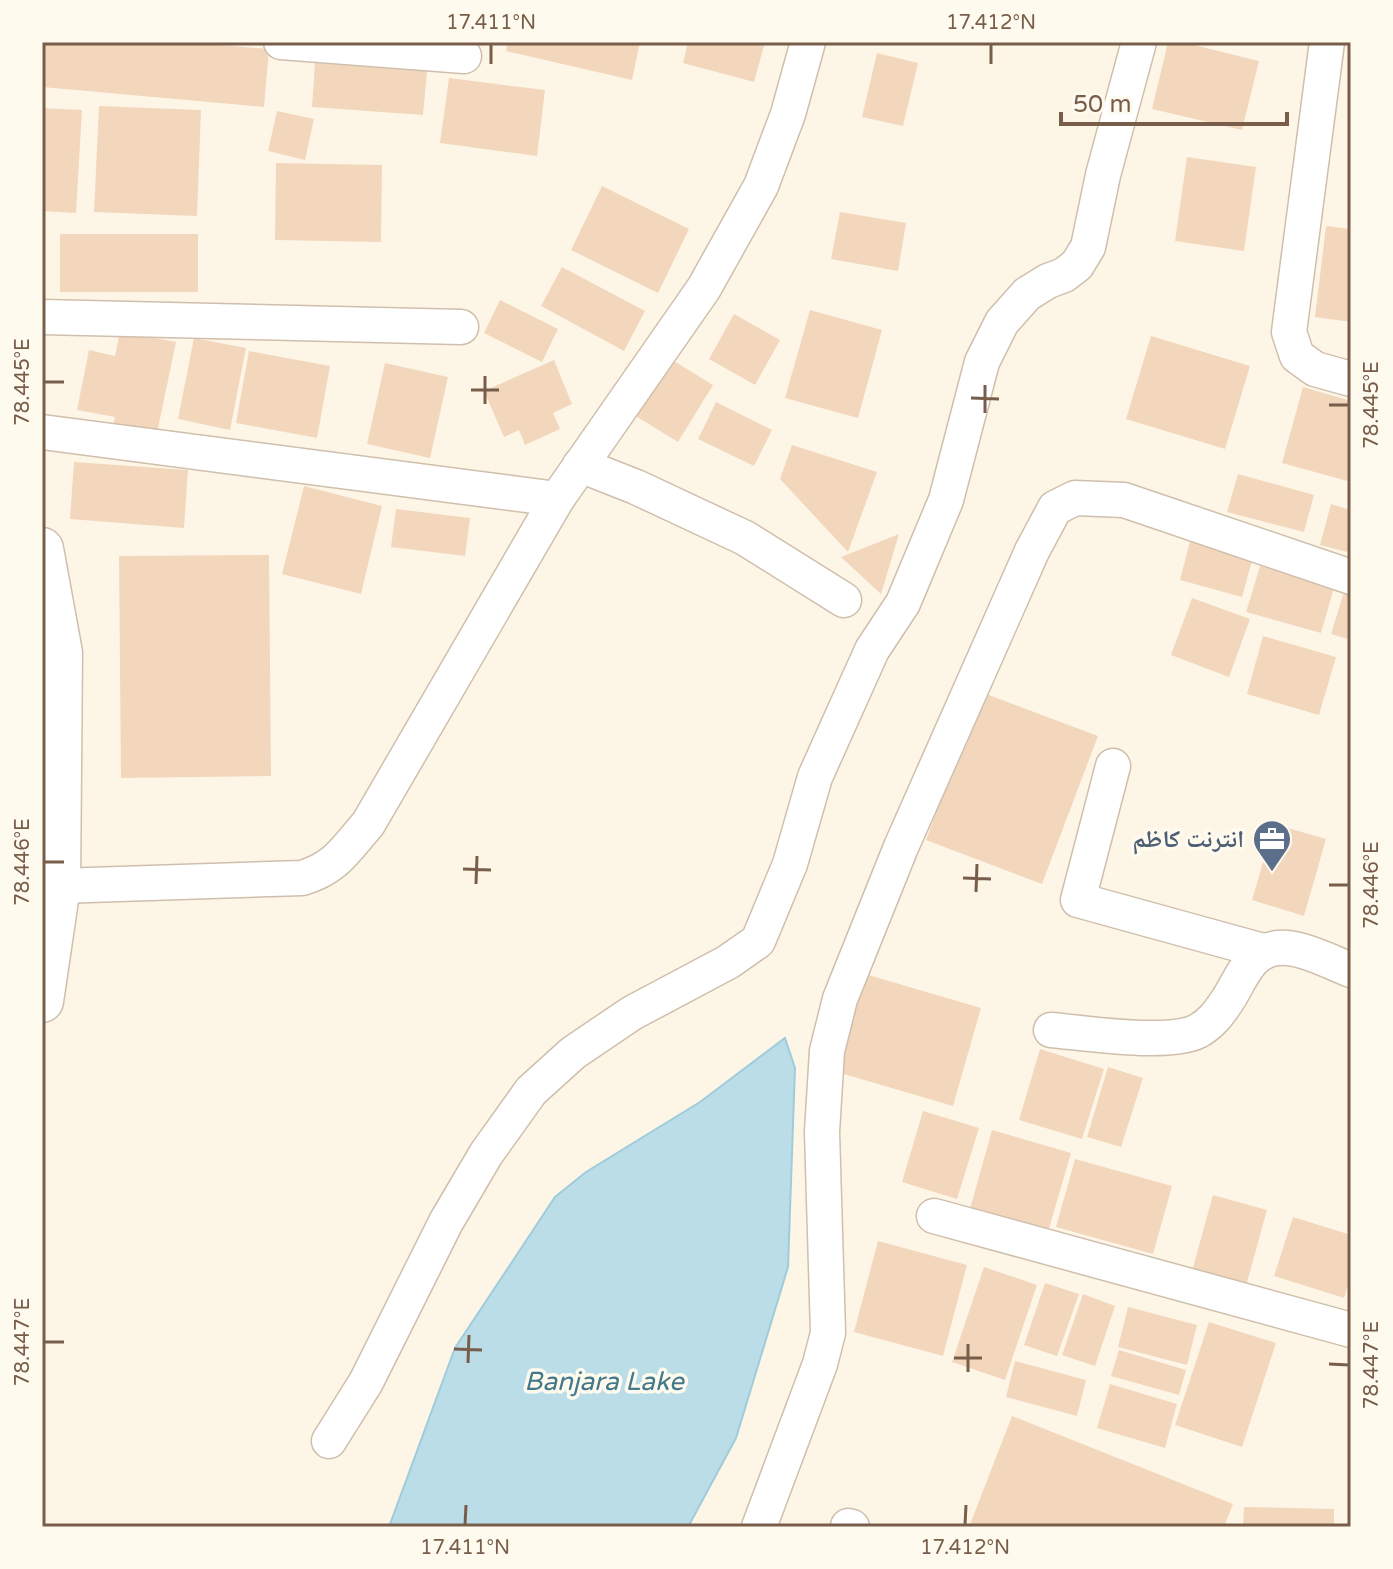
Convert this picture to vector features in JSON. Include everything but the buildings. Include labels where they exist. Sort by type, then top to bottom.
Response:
[{"type":"street","points":[[281,42],[464,56]]},
{"type":"street","points":[[59,886],[302,878],[324,872],[368,824],[557,499],[704,288],[761,186],[788,114],[808,42]]},
{"type":"street","points":[[329,1441],[366,1382],[446,1222],[486,1154],[531,1091],[573,1053],[632,1013],[728,962],[758,941],[790,864],[815,777],[872,650],[903,603],[946,500],[982,362],[1002,322],[1027,294],[1077,265],[1088,247],[1103,175],[1139,42]]},
{"type":"street","points":[[1327,42],[1289,332],[1297,356],[1315,369],[1351,379]]},
{"type":"street","points":[[42,317],[461,327]]},
{"type":"street","points":[[42,432],[557,499]]},
{"type":"street","points":[[580,465],[636,487],[745,538],[844,600]]},
{"type":"street","points":[[759,1527],[820,1364],[828,1333],[822,1132],[827,1051],[840,999],[901,847],[1032,551],[1055,508],[1075,498],[1124,500],[1351,577]]},
{"type":"street","points":[[42,549],[61,653],[59,886],[42,1001]]},
{"type":"street","points":[[1113,766],[1078,900],[1263,951]]},
{"type":"street","points":[[1051,1030],[1170,1037],[1195,1032],[1216,1019],[1251,961],[1274,947],[1294,948],[1351,970]]},
{"type":"street","points":[[934,1216],[1351,1330]]},
{"type":"water","name":"Banjara Lake","points":[[785,1038],[795,1068],[788,1267],[736,1438],[688,1527],[389,1527],[455,1348],[555,1197],[586,1172],[700,1102]]},
{"type":"place","name":"انترنت كاظم","points":[[1272,873]]}]
